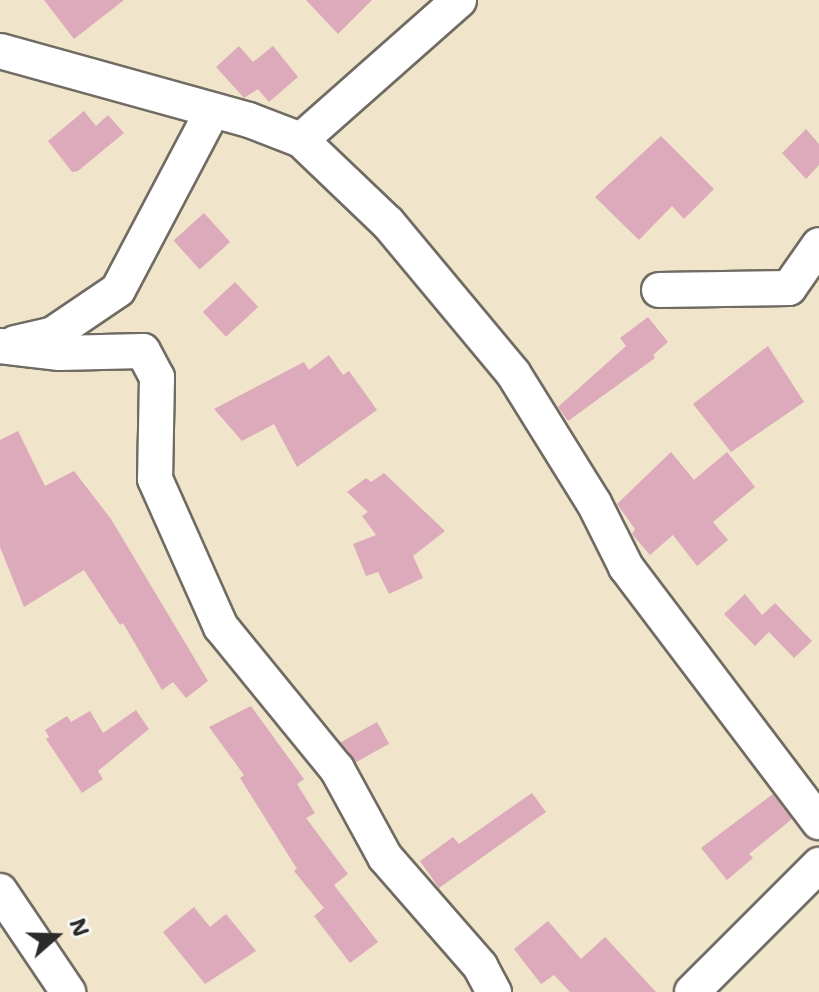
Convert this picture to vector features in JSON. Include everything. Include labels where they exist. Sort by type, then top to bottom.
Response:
[{"type":"street","points":[[301,140],[459,0]]},
{"type":"street","points":[[0,51],[249,120],[301,140],[388,223],[513,373],[594,503],[626,567],[819,822]]},
{"type":"street","points":[[0,346],[53,334],[118,290],[212,112]]},
{"type":"street","points":[[659,290],[789,288],[819,245]]},
{"type":"street","points":[[0,346],[60,353],[143,351],[157,377],[155,479],[221,627],[337,769],[385,857],[480,966],[494,992]]},
{"type":"street","points":[[692,992],[819,865]]},
{"type":"street","points":[[0,891],[68,992]]},
{"type":"building","points":[[44,0],[124,0],[74,39]]},
{"type":"building","points":[[306,0],[372,0],[338,34]]},
{"type":"building","points":[[239,46],[253,62],[273,46],[298,77],[269,102],[258,89],[244,98],[216,67]]},
{"type":"building","points":[[84,111],[96,126],[108,115],[124,133],[78,171],[72,172],[48,141]]},
{"type":"building","points":[[806,129],[819,144],[819,165],[806,179],[782,153]]},
{"type":"building","points":[[661,136],[714,189],[684,219],[672,206],[639,240],[595,197]]},
{"type":"building","points":[[204,213],[230,242],[200,269],[174,240]]},
{"type":"building","points":[[235,282],[258,307],[226,337],[203,312]]},
{"type":"building","points":[[648,317],[668,342],[653,355],[655,358],[568,421],[558,407],[626,346],[620,338]]},
{"type":"building","points":[[768,346],[804,402],[731,452],[693,404]]},
{"type":"building","points":[[329,355],[343,375],[349,371],[377,410],[297,467],[274,424],[242,441],[214,409],[304,362],[309,370]]},
{"type":"building","points":[[18,431],[45,486],[74,471],[111,519],[208,681],[186,698],[173,682],[162,690],[123,623],[120,625],[84,570],[24,607],[0,547],[0,440]]},
{"type":"building","points":[[671,452],[694,480],[727,452],[755,487],[713,522],[728,540],[697,566],[673,535],[650,555],[632,534],[635,529],[617,504]]},
{"type":"building","points":[[384,473],[445,531],[413,556],[423,578],[389,594],[378,572],[366,576],[353,544],[376,535],[362,516],[368,512],[347,492],[366,478],[371,482]]},
{"type":"building","points":[[745,594],[762,615],[775,603],[812,641],[794,658],[769,632],[755,646],[724,614]]},
{"type":"building","points":[[251,706],[304,779],[297,784],[315,813],[306,818],[348,874],[334,885],[378,942],[350,963],[314,916],[324,908],[294,871],[297,869],[240,778],[244,775],[209,727]]},
{"type":"building","points":[[136,710],[149,729],[98,771],[103,779],[82,793],[46,739],[49,737],[45,730],[67,716],[71,722],[90,711],[103,733]]},
{"type":"building","points":[[377,722],[389,744],[353,764],[341,742]]},
{"type":"building","points":[[532,793],[546,812],[439,888],[420,861],[453,837],[459,844]]},
{"type":"building","points":[[773,794],[792,819],[749,854],[753,858],[727,880],[701,848]]},
{"type":"building","points":[[194,907],[210,927],[226,914],[256,951],[205,984],[163,932]]},
{"type":"building","points":[[548,921],[581,959],[605,937],[656,992],[570,992],[554,975],[541,984],[514,949]]}]
